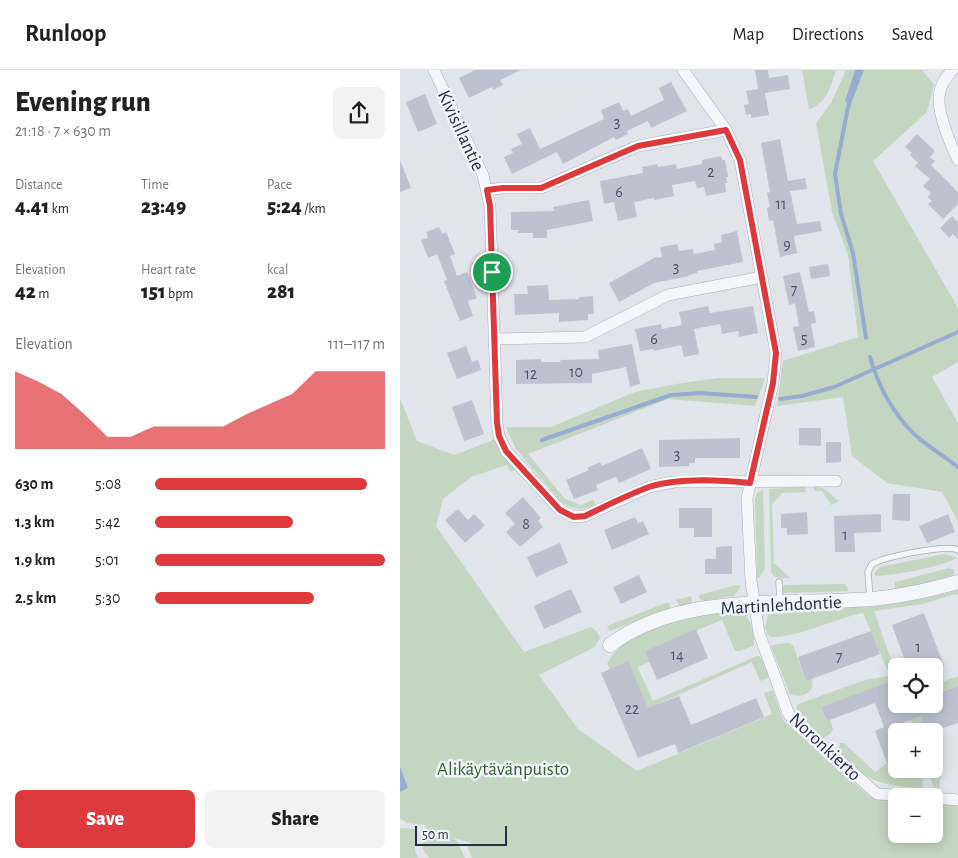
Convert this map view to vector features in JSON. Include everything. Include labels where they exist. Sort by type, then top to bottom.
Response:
[{"type":"street","name":"Noronkierto","points":[[683,70],[726,130],[740,160],[776,353],[776,366],[747,498],[751,581],[759,633],[788,716],[877,794],[888,795]]},
{"type":"street","points":[[953,70],[941,87],[938,100],[948,138],[958,160]]},
{"type":"street","name":"Kivisillantie","points":[[436,71],[483,175],[490,206],[499,436],[506,451],[560,510],[574,517],[585,516],[649,487],[674,482],[836,481]]},
{"type":"street","points":[[487,190],[541,188],[638,146],[726,130]]},
{"type":"street","points":[[495,338],[585,337],[668,295],[762,277]]},
{"type":"street","name":"Martinlehdontie","points":[[610,646],[627,632],[670,616],[707,607],[754,603],[870,599],[921,592],[958,582]]},
{"type":"street","points":[[943,799],[958,800]]},
{"type":"lane","points":[[870,599],[868,572],[872,564],[882,559],[946,547],[958,550]]},
{"type":"lane","points":[[779,582],[780,603]]},
{"type":"green space","points":[[802,70],[836,70],[830,88],[824,98],[809,110]]},
{"type":"green space","points":[[846,70],[855,70],[845,101],[851,103],[864,70],[922,70],[934,85],[927,112],[873,161],[958,308],[958,362],[932,377],[958,423],[958,521],[942,492],[887,483],[852,456],[843,397],[777,406],[783,361],[858,337],[848,255],[832,212],[816,123],[831,103]]},
{"type":"green space","points":[[718,378],[765,378],[755,406],[668,399],[528,454],[565,499],[581,505],[593,500],[596,505],[581,509],[570,507],[560,501],[516,449],[506,427],[551,427],[635,392]]},
{"type":"green space","name":"Alikäytävänpuisto","points":[[400,398],[417,441],[454,455],[496,439],[516,468],[511,472],[506,465],[471,477],[443,499],[436,526],[524,652],[591,627],[596,631],[600,637],[595,647],[539,675],[578,729],[637,771],[772,714],[764,693],[773,690],[783,720],[870,797],[888,798],[888,843],[943,843],[943,804],[958,805],[958,858],[472,858],[467,846],[472,843],[453,838],[457,841],[465,858],[429,858],[422,848],[426,825],[407,823],[400,818],[400,792],[408,788],[400,766]]},
{"type":"green space","points":[[805,487],[806,492],[782,493],[772,504],[774,563],[790,578],[778,578],[771,570],[769,489]]},
{"type":"green space","points":[[814,487],[823,488],[839,501],[831,505],[822,491],[814,491]]},
{"type":"green space","points":[[763,490],[765,569],[760,577],[757,578],[755,499],[757,493]]},
{"type":"green space","points":[[945,554],[958,558],[917,570],[875,576],[875,572],[880,567]]},
{"type":"green space","points":[[949,568],[954,570],[954,575],[916,586],[895,589],[895,582]]},
{"type":"green space","points":[[845,584],[849,591],[783,593],[785,585]]},
{"type":"green space","points":[[736,585],[741,586],[734,596],[704,601],[699,598],[699,595]]},
{"type":"green space","points":[[958,590],[958,595],[955,594],[923,604],[874,611],[890,658],[888,658],[888,671],[863,613],[806,631],[783,636],[771,637],[768,635],[765,627],[769,611],[773,609],[866,606],[935,596]]},
{"type":"green space","points":[[691,596],[692,603],[680,606],[676,600]]},
{"type":"green space","points":[[668,602],[671,608],[610,631],[607,626]]},
{"type":"green space","points":[[741,610],[747,616],[752,626],[753,646],[735,651],[722,620],[646,651],[650,662],[638,668],[653,701],[757,656],[760,656],[769,677],[760,681],[752,662],[658,704],[663,743],[628,662],[610,669],[607,664],[617,650],[631,639],[648,630],[686,618]]},
{"type":"green space","points":[[788,643],[793,645],[806,681],[812,679],[812,688],[807,694],[799,696],[790,694],[771,646]]},
{"type":"green space","points":[[888,676],[888,683],[821,707],[826,720],[830,719],[833,729],[830,734],[823,738],[800,715],[796,707],[798,704],[865,680]]},
{"type":"green space","points":[[958,676],[958,686],[943,692],[943,682]]},
{"type":"green space","points":[[904,713],[919,713],[923,723],[912,723],[907,721]]},
{"type":"green space","points":[[840,743],[844,743],[875,772],[888,763],[888,778],[922,778],[922,788],[885,784],[866,776],[857,770],[838,751]]},
{"type":"green space","points":[[931,778],[940,778],[939,788],[934,788]]},
{"type":"green space","points":[[400,828],[415,829],[415,850],[418,858],[400,858]]},
{"type":"water","points":[[855,70],[864,70],[851,104],[845,101]]},
{"type":"water","points":[[400,766],[408,788],[400,792]]},
{"type":"building","points":[[475,70],[521,70],[500,80],[503,85],[493,90],[492,87],[469,98],[459,78]]},
{"type":"building","points":[[755,70],[768,70],[769,78],[788,75],[790,89],[765,93],[769,115],[751,118],[751,114],[746,115],[744,105],[749,104],[746,91],[758,89]]},
{"type":"building","points":[[671,82],[687,111],[651,128],[648,121],[627,131],[628,134],[616,140],[614,137],[563,164],[557,152],[512,174],[504,157],[513,153],[511,149],[522,144],[517,134],[530,128],[540,149],[604,119],[601,110],[619,102],[623,111],[628,109],[631,116],[664,100],[659,88]]},
{"type":"building","points":[[425,94],[437,124],[418,132],[406,102]]},
{"type":"building","points":[[917,134],[935,151],[930,157],[935,161],[931,165],[958,192],[958,204],[943,219],[928,204],[932,201],[928,197],[931,193],[923,186],[930,179],[915,166],[918,163],[910,155],[912,153],[905,147]]},
{"type":"building","points":[[780,139],[788,181],[805,178],[807,189],[790,191],[797,224],[820,221],[822,231],[794,236],[797,253],[780,257],[773,220],[769,221],[767,208],[770,207],[767,193],[770,192],[761,143]]},
{"type":"building","points":[[721,156],[722,160],[725,160],[728,177],[726,177],[727,183],[725,183],[726,192],[706,196],[704,187],[697,188],[695,181],[672,185],[674,196],[634,202],[637,217],[618,221],[614,202],[604,204],[600,181],[643,173],[642,167],[657,164],[658,167],[676,164],[677,169],[702,164],[702,160]]},
{"type":"building","points":[[400,160],[411,188],[400,192]]},
{"type":"building","points":[[589,200],[593,221],[547,230],[547,238],[533,238],[533,233],[518,233],[518,230],[511,230],[511,212],[554,211],[553,207]]},
{"type":"building","points":[[952,216],[958,222],[958,239],[953,234],[949,238],[940,228]]},
{"type":"building","points":[[439,227],[442,234],[446,232],[455,254],[450,256],[457,276],[467,272],[477,298],[468,301],[473,316],[460,321],[444,281],[447,280],[437,254],[428,258],[421,240],[428,238],[426,232]]},
{"type":"building","points":[[737,231],[743,262],[697,271],[697,273],[689,276],[654,283],[619,302],[609,283],[654,258],[662,257],[660,247],[677,244],[679,251],[693,249],[694,254],[715,250],[714,244],[722,242],[721,235]]},
{"type":"building","points":[[828,264],[830,276],[811,279],[809,267]]},
{"type":"building","points":[[800,272],[809,312],[814,311],[816,323],[811,324],[815,347],[798,351],[793,327],[799,326],[795,303],[789,305],[783,276]]},
{"type":"building","points":[[548,285],[549,300],[579,299],[579,297],[593,296],[594,314],[588,314],[588,320],[559,322],[559,313],[515,315],[514,294],[528,294],[527,286]]},
{"type":"building","points":[[708,306],[710,313],[753,306],[758,333],[739,337],[738,331],[722,334],[720,324],[694,329],[699,354],[684,357],[681,345],[654,351],[654,349],[640,351],[635,329],[661,324],[662,329],[682,325],[679,312]]},
{"type":"building","points":[[632,344],[640,384],[630,387],[626,367],[592,374],[592,383],[516,384],[516,360],[541,359],[541,362],[561,362],[560,360],[599,359],[598,350]]},
{"type":"building","points":[[466,346],[472,362],[478,360],[481,370],[457,379],[447,353]]},
{"type":"building","points":[[472,400],[484,434],[464,441],[452,407]]},
{"type":"building","points":[[799,428],[821,428],[821,446],[799,445]]},
{"type":"building","points":[[740,438],[740,458],[695,458],[695,463],[689,463],[689,466],[659,467],[659,440]]},
{"type":"building","points":[[826,442],[841,442],[841,462],[826,463]]},
{"type":"building","points":[[642,448],[651,469],[619,483],[616,477],[596,485],[598,490],[574,499],[566,480],[589,470],[587,468],[600,462],[602,466]]},
{"type":"building","points":[[893,494],[910,494],[910,521],[892,520]]},
{"type":"building","points":[[523,497],[541,518],[538,521],[543,527],[520,547],[506,532],[515,524],[505,513]]},
{"type":"building","points":[[679,508],[712,508],[712,537],[694,537],[694,528],[679,528]]},
{"type":"building","points":[[458,509],[468,520],[474,514],[485,525],[465,543],[445,520]]},
{"type":"building","points":[[807,512],[808,534],[787,535],[787,528],[781,528],[781,514]]},
{"type":"building","points":[[881,514],[881,532],[854,533],[855,552],[835,552],[834,516]]},
{"type":"building","points":[[948,514],[955,532],[927,543],[919,526]]},
{"type":"building","points":[[635,517],[638,523],[643,521],[649,534],[612,550],[604,530]]},
{"type":"building","points":[[560,543],[568,563],[536,577],[527,557]]},
{"type":"building","points":[[732,546],[732,574],[705,574],[705,559],[716,559],[716,547]]},
{"type":"building","points":[[639,575],[647,592],[621,604],[613,587]]},
{"type":"building","points":[[571,589],[582,612],[544,629],[534,606]]},
{"type":"building","points":[[924,613],[941,658],[904,658],[892,625]]},
{"type":"building","points":[[696,629],[708,658],[657,680],[645,651]]},
{"type":"building","points":[[871,631],[880,654],[806,681],[798,657]]},
{"type":"building","points":[[628,661],[648,708],[679,696],[691,725],[756,698],[764,717],[678,753],[675,744],[638,758],[601,673]]},
{"type":"building","points":[[888,682],[888,713],[943,713],[943,692],[958,686],[958,723],[943,728],[943,723],[923,723],[920,716],[902,723],[888,723],[887,763],[875,731],[884,727],[875,703],[827,721],[821,707]]},
{"type":"waterway","points":[[849,102],[835,174],[841,214],[853,253],[866,338]]},
{"type":"waterway","points":[[780,399],[802,396],[834,387],[958,332]]},
{"type":"waterway","points":[[870,357],[882,388],[906,426],[958,467]]},
{"type":"waterway","points":[[542,440],[671,395],[700,393],[756,397]]},
{"type":"route","points":[[726,130],[740,160],[776,353],[773,383],[750,483],[732,481],[674,482],[649,487],[585,516],[574,517],[560,510],[506,451],[499,436],[492,272],[490,206],[487,190],[541,188],[554,184],[625,150],[726,130]]}]
